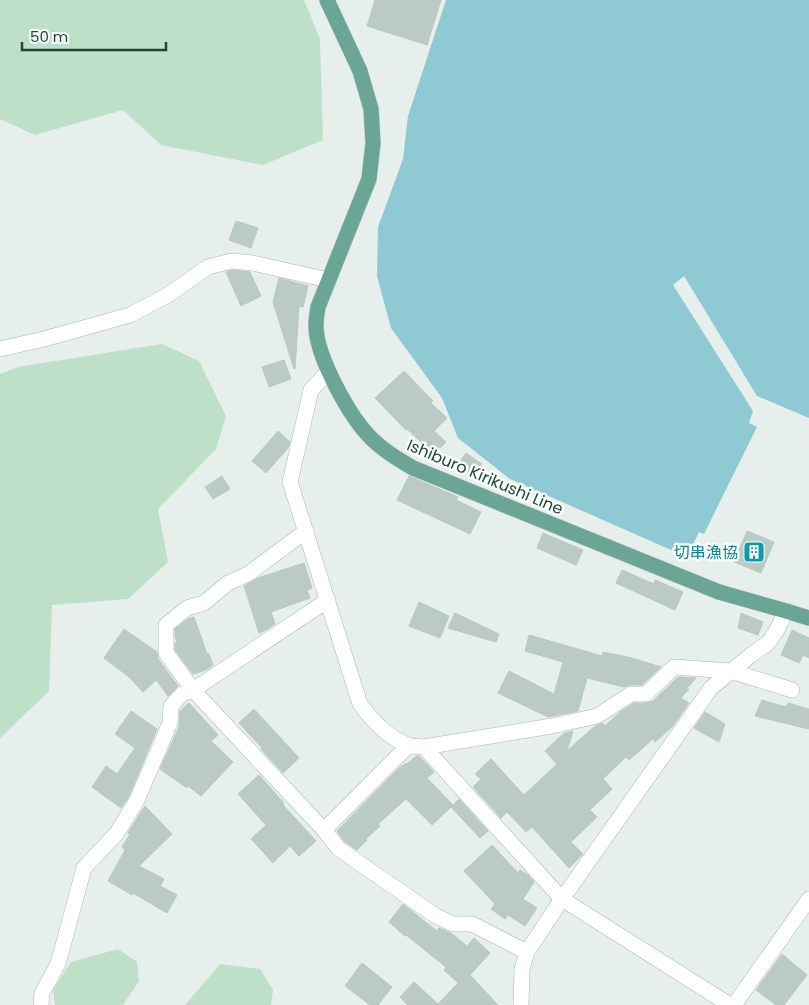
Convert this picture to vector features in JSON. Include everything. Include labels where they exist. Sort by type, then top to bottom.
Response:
[{"type":"main road","name":"Ishiburo Kirikushi Line","points":[[327,0],[360,71],[371,109],[373,143],[368,179],[318,306],[316,327],[319,347],[328,372],[354,417],[371,438],[392,456],[413,468],[718,592],[809,618]]},
{"type":"street","points":[[0,349],[44,339],[130,314],[168,295],[208,267],[231,261],[253,263],[328,280]]},
{"type":"street","points":[[328,372],[311,390],[290,482],[360,704],[374,722],[391,736],[416,746],[562,899],[730,1005]]},
{"type":"street","points":[[306,531],[248,574],[228,583],[204,603],[187,608],[166,625],[166,653],[193,690],[324,830],[339,849],[436,916],[453,924],[472,924],[527,952]]},
{"type":"street","points":[[41,1005],[42,993],[58,964],[84,868],[117,833],[137,800],[170,723],[171,706],[182,694],[193,690],[328,600]]},
{"type":"street","points":[[521,1005],[522,969],[527,952],[562,899],[711,688],[768,643],[786,611]]},
{"type":"street","points":[[324,830],[416,746],[552,726],[597,716],[631,694],[646,694],[674,667],[731,671],[792,690]]},
{"type":"street","points":[[734,1005],[809,899]]},
{"type":"green space","points":[[0,0],[304,0],[320,39],[323,140],[263,165],[161,145],[123,110],[35,135],[0,119]]},
{"type":"green space","points":[[162,344],[199,361],[226,416],[216,449],[158,509],[168,562],[128,599],[52,605],[49,691],[0,738],[0,374],[18,367]]},
{"type":"green space","points":[[118,949],[137,962],[139,981],[123,1005],[55,1005],[53,990],[71,962]]},
{"type":"green space","points":[[220,964],[260,969],[273,990],[271,1005],[185,1005]]},
{"type":"water","points":[[446,0],[809,0],[809,418],[757,396],[684,276],[673,285],[753,411],[749,423],[757,427],[704,534],[699,532],[687,557],[510,479],[458,438],[442,398],[391,328],[377,276],[378,227],[403,159],[408,116]]},
{"type":"building","points":[[375,0],[441,0],[427,45],[367,26]]},
{"type":"building","points":[[236,221],[258,228],[251,248],[229,240]]},
{"type":"building","points":[[232,270],[250,272],[261,296],[241,306],[226,272]]},
{"type":"building","points":[[279,278],[308,286],[303,307],[299,306],[295,369],[273,302]]},
{"type":"building","points":[[284,360],[291,379],[269,387],[262,367]]},
{"type":"building","points":[[404,371],[433,401],[431,403],[447,418],[434,431],[446,442],[434,454],[406,430],[375,398]]},
{"type":"building","points":[[278,431],[290,442],[288,448],[266,473],[252,461]]},
{"type":"building","points":[[466,453],[482,464],[473,476],[457,465]]},
{"type":"building","points":[[222,476],[230,489],[213,499],[205,487]]},
{"type":"building","points":[[409,476],[458,497],[456,500],[481,512],[470,534],[397,500]]},
{"type":"building","name":"切串漁協","points":[[747,531],[774,542],[761,573],[734,562]]},
{"type":"building","points":[[543,533],[583,550],[576,565],[537,548]]},
{"type":"building","points":[[304,563],[312,588],[307,590],[310,598],[271,612],[275,624],[259,633],[244,586],[258,578]]},
{"type":"building","points":[[622,570],[654,584],[655,580],[683,592],[675,610],[616,583]]},
{"type":"building","points":[[419,602],[449,616],[440,638],[409,626]]},
{"type":"building","points":[[455,613],[499,634],[496,642],[448,628]]},
{"type":"building","points":[[741,613],[763,622],[758,635],[738,628]]},
{"type":"building","points":[[194,617],[207,654],[209,654],[213,665],[206,670],[193,674],[175,650],[175,643],[177,642],[175,629],[188,619]]},
{"type":"building","points":[[124,629],[157,652],[158,659],[178,686],[168,696],[156,680],[143,692],[129,677],[104,658]]},
{"type":"building","points":[[792,630],[809,638],[809,658],[803,655],[799,663],[781,655]]},
{"type":"building","points":[[529,635],[602,656],[603,652],[661,667],[642,685],[624,687],[587,678],[578,711],[548,717],[498,693],[509,671],[554,694],[563,662],[525,651]]},
{"type":"building","points":[[678,677],[696,678],[681,698],[689,703],[672,727],[655,742],[653,739],[629,760],[626,757],[603,779],[612,789],[590,810],[597,817],[571,842],[583,854],[569,868],[532,827],[526,832],[507,812],[501,818],[473,787],[481,779],[475,774],[491,759],[524,795],[557,764],[545,751],[564,733],[573,731],[567,751],[595,726],[603,723],[605,726],[620,712],[634,703],[653,701]]},
{"type":"building","points":[[762,700],[782,706],[787,706],[788,703],[809,709],[809,729],[755,716]]},
{"type":"building","points":[[189,703],[218,735],[211,741],[233,762],[201,796],[160,769],[179,727],[180,711]]},
{"type":"building","points":[[254,709],[299,758],[283,773],[239,723]]},
{"type":"building","points":[[131,711],[157,729],[129,796],[121,808],[92,787],[106,766],[117,774],[135,748],[115,734]]},
{"type":"building","points":[[705,712],[725,724],[719,742],[694,728]]},
{"type":"building","points":[[416,756],[419,756],[434,772],[427,778],[453,805],[459,799],[488,831],[480,838],[451,807],[432,825],[406,799],[378,824],[380,826],[357,850],[345,842],[337,831],[399,768]]},
{"type":"building","points":[[259,775],[316,841],[299,856],[290,846],[273,863],[251,839],[266,825],[238,794]]},
{"type":"building","points":[[145,806],[172,834],[139,866],[164,879],[160,886],[177,895],[167,913],[108,881],[125,850],[122,847],[130,834],[128,833]]},
{"type":"building","points":[[492,845],[518,873],[520,870],[534,882],[523,899],[537,908],[525,926],[508,915],[505,919],[491,909],[495,904],[464,871]]},
{"type":"building","points":[[403,904],[437,931],[439,928],[451,933],[467,946],[474,938],[490,953],[470,975],[498,1005],[408,1005],[400,997],[414,982],[438,1004],[458,983],[444,970],[446,967],[389,922]]},
{"type":"building","points":[[782,954],[807,975],[784,1005],[776,1005],[756,990]]},
{"type":"building","points":[[362,963],[392,987],[378,1005],[370,1005],[345,986]]},
{"type":"place","name":"切串漁協","points":[[754,552]]}]
